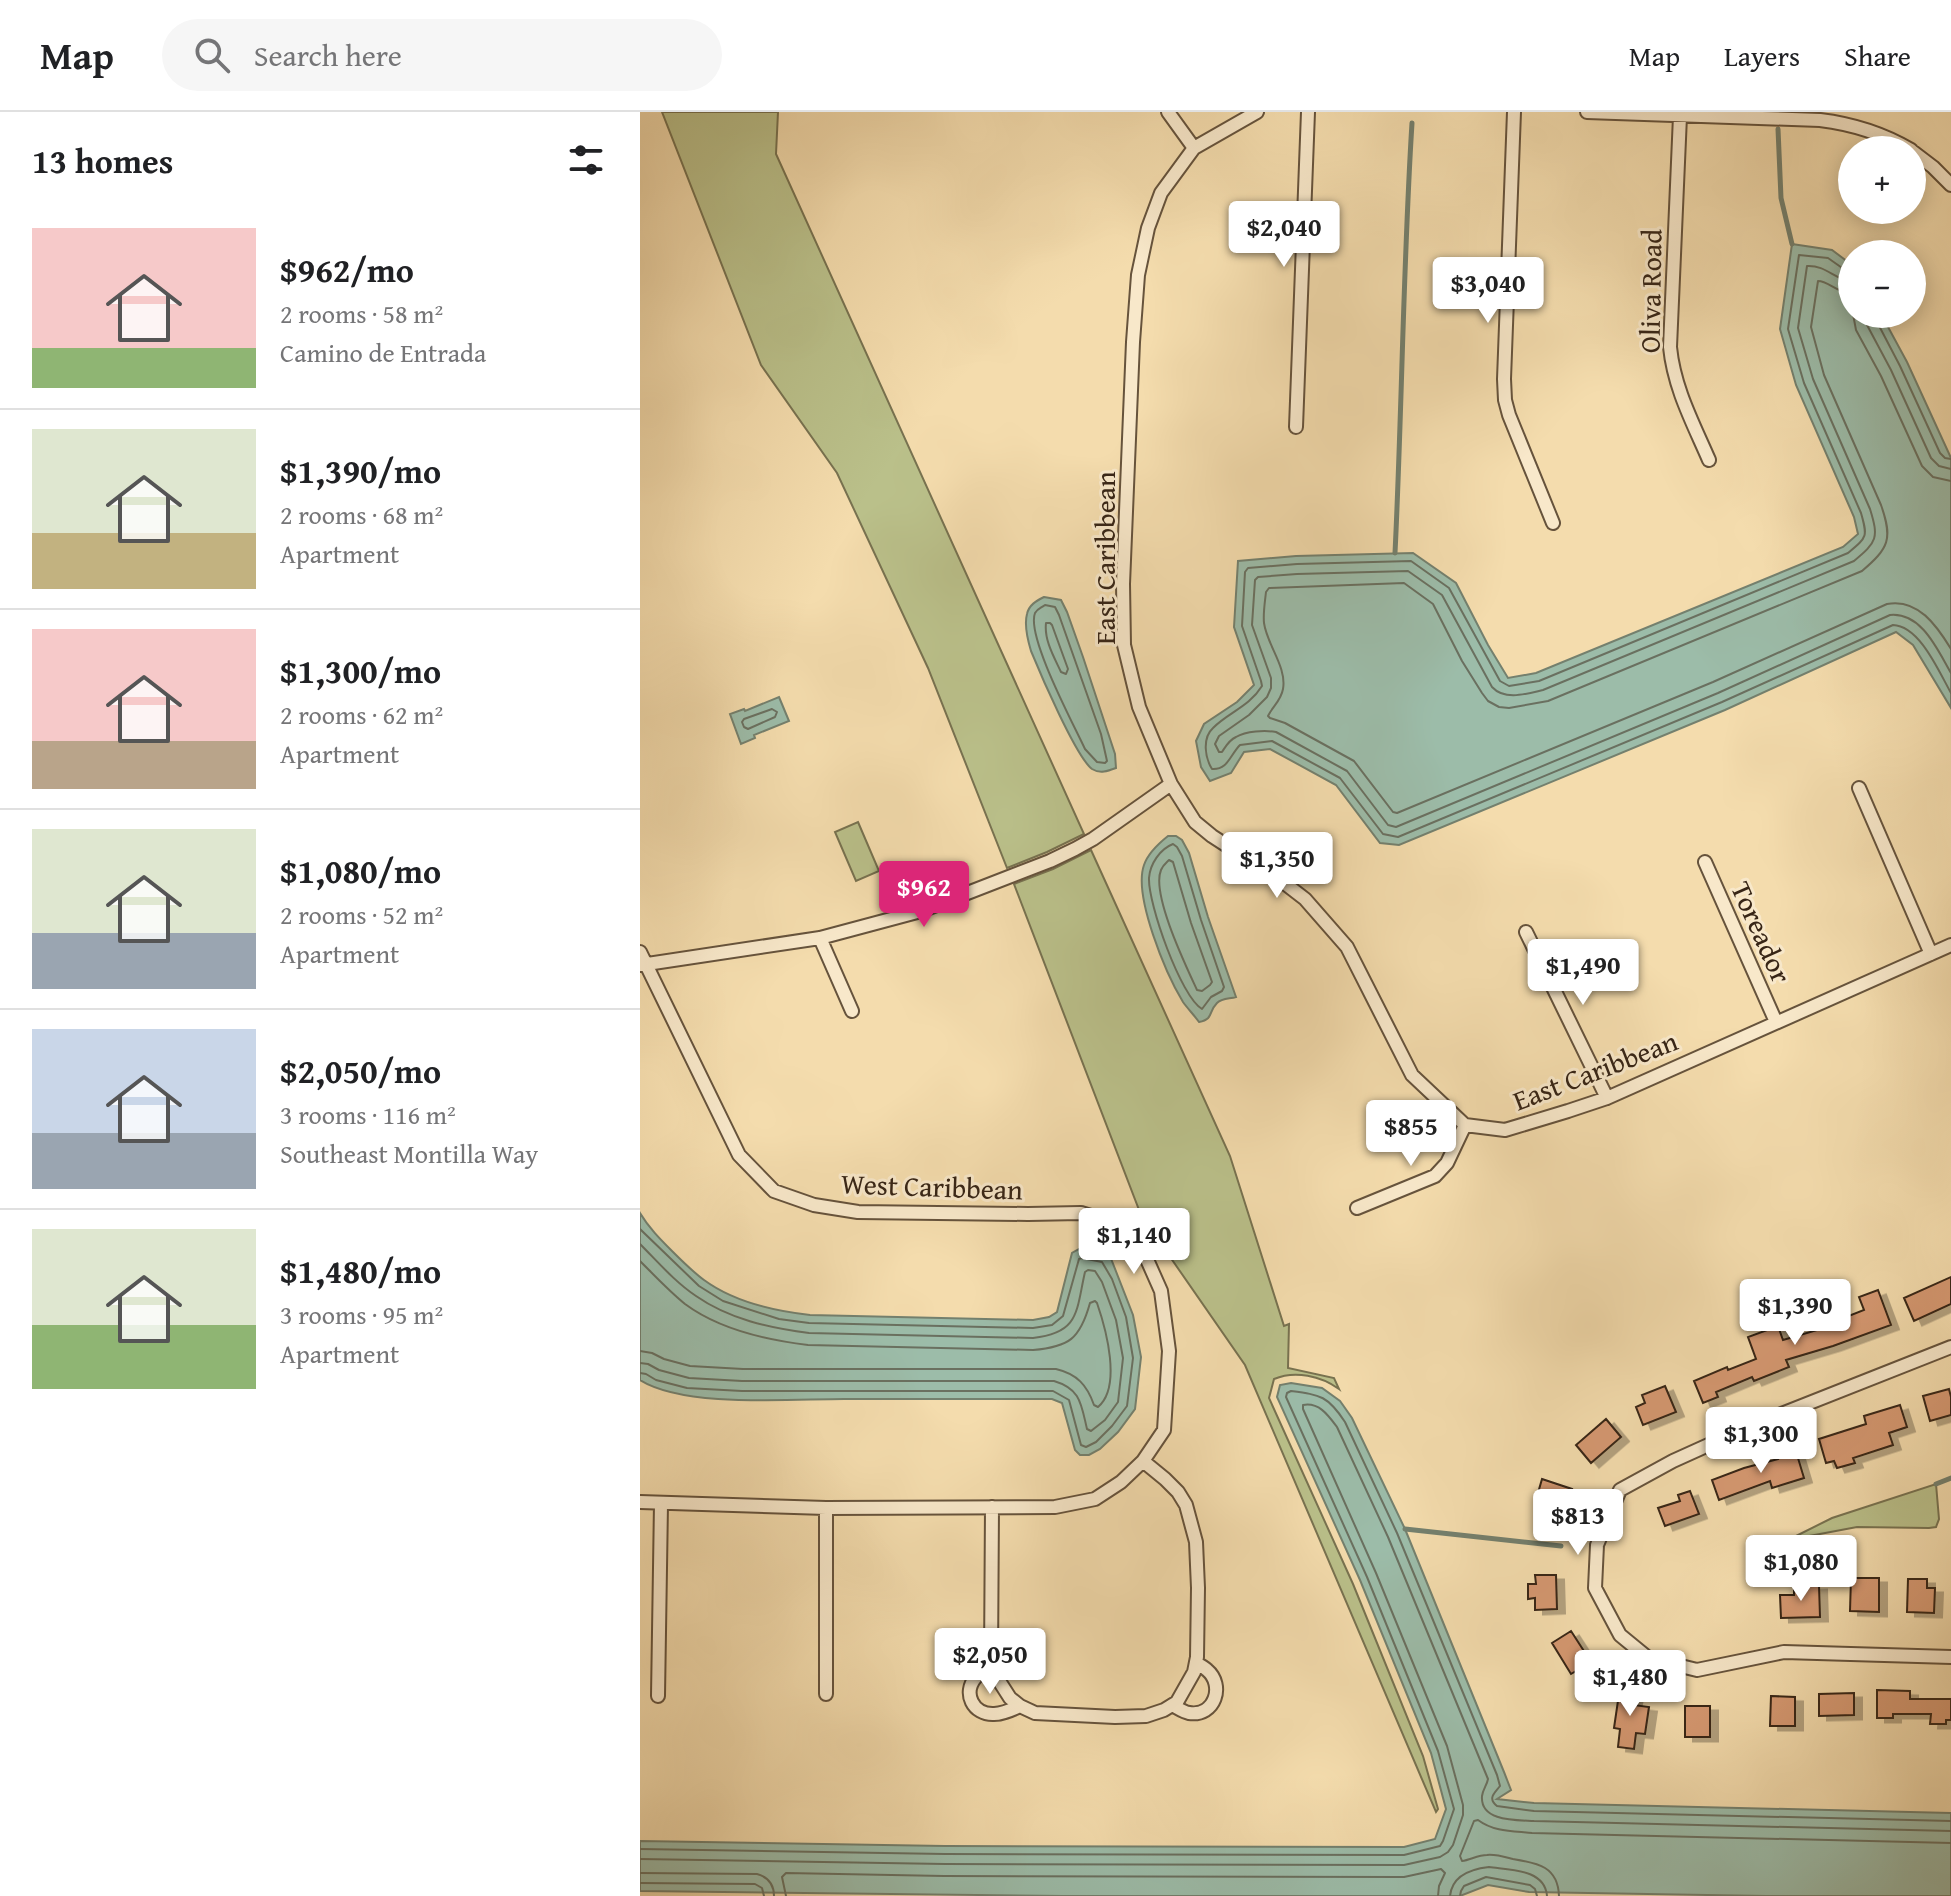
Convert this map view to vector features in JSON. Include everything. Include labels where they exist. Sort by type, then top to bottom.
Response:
[{"type":"street","points":[[1168,112],[1194,148]]},
{"type":"street","name":"East Caribbean","points":[[1257,112],[1194,148],[1161,193],[1148,228],[1138,275],[1123,584],[1124,645],[1139,707],[1171,784],[1195,822],[1305,899],[1347,947],[1412,1075],[1465,1125],[1505,1130],[1607,1098],[1951,945]]},
{"type":"street","points":[[1296,427],[1308,112]]},
{"type":"street","points":[[1514,112],[1505,400],[1553,523]]},
{"type":"street","points":[[1587,112],[1820,120],[1839,122],[1884,136]]},
{"type":"street","name":"Oliva Road","points":[[1680,116],[1671,361],[1679,393],[1709,460]]},
{"type":"street","points":[[1926,162],[1951,185]]},
{"type":"street","points":[[643,965],[820,938],[921,911],[1050,861],[1093,839],[1171,784]]},
{"type":"street","points":[[1859,788],[1931,954]]},
{"type":"street","name":"Toreador","points":[[1705,862],[1776,1022]]},
{"type":"street","points":[[1526,932],[1607,1098]]},
{"type":"street","points":[[820,938],[852,1011]]},
{"type":"street","name":"West Caribbean","points":[[640,952],[643,965],[739,1155],[774,1191],[814,1205],[858,1212],[1081,1213],[1119,1225],[1145,1255],[1161,1291],[1169,1351],[1164,1430],[1143,1461],[1121,1482],[1095,1499],[1055,1507],[826,1508],[640,1502]]},
{"type":"street","points":[[1357,1208],[1435,1176],[1447,1163],[1465,1125]]},
{"type":"street","points":[[1951,1347],[1746,1428],[1673,1461],[1620,1490],[1597,1545],[1595,1588],[1620,1635],[1648,1658],[1697,1670],[1784,1652],[1951,1657]]},
{"type":"street","points":[[992,1507],[992,1665],[1010,1698],[1035,1713],[1146,1716],[1177,1702],[1194,1672],[1198,1588],[1196,1542],[1186,1505],[1178,1492],[1143,1461]]},
{"type":"street","points":[[658,1696],[661,1504]]},
{"type":"street","points":[[826,1508],[826,1694]]},
{"type":"street","points":[[1172,1705],[1187,1713],[1198,1714],[1214,1703],[1214,1678],[1207,1669],[1196,1663]]},
{"type":"street","points":[[992,1665],[976,1676],[971,1685],[972,1704],[983,1713],[994,1714],[1020,1706]]},
{"type":"green space","points":[[662,112],[778,112],[776,154],[1084,834],[1007,868],[928,668],[837,473],[761,365]]},
{"type":"green space","points":[[858,822],[879,871],[856,881],[835,832]]},
{"type":"green space","points":[[1091,850],[1230,1156],[1284,1326],[1289,1324],[1288,1368],[1334,1378],[1339,1389],[1316,1378],[1282,1376],[1274,1379],[1269,1398],[1353,1584],[1423,1756],[1438,1809],[1436,1812],[1245,1365],[1141,1215],[1014,884]]},
{"type":"green space","points":[[1936,1484],[1939,1519],[1936,1527],[1857,1527],[1788,1540],[1832,1518]]},
{"type":"water","points":[[1792,244],[1832,250],[1838,254],[1838,328],[1889,328],[1951,458],[1951,708],[1913,645],[1896,632],[1725,710],[1399,845],[1380,843],[1336,785],[1270,749],[1244,752],[1231,773],[1210,781],[1201,767],[1196,741],[1204,724],[1237,702],[1254,685],[1234,627],[1238,561],[1413,553],[1456,583],[1508,678],[1536,673],[1843,547],[1858,534],[1854,517],[1796,385],[1780,329]]},
{"type":"water","points":[[1044,597],[1061,600],[1067,612],[1115,754],[1116,768],[1098,771],[1085,761],[1068,732],[1031,651],[1026,618],[1031,606]]},
{"type":"water","points":[[779,697],[789,721],[754,735],[755,738],[741,744],[730,714]]},
{"type":"water","points":[[1168,836],[1182,840],[1189,853],[1236,997],[1219,1001],[1209,1017],[1199,1022],[1183,1002],[1168,973],[1153,935],[1143,896],[1144,865],[1154,849]]},
{"type":"water","points":[[640,1213],[680,1259],[716,1288],[755,1304],[810,1315],[1033,1320],[1049,1317],[1057,1312],[1072,1253],[1079,1249],[1110,1256],[1133,1315],[1141,1357],[1135,1409],[1100,1449],[1089,1455],[1080,1455],[1075,1450],[1062,1403],[1052,1399],[739,1400],[683,1395],[659,1389],[640,1380]]},
{"type":"water","points":[[1291,1383],[1322,1388],[1340,1401],[1352,1418],[1405,1529],[1511,1790],[1497,1799],[1534,1803],[1951,1813],[1951,1896],[1529,1892],[1488,1885],[1460,1896],[1063,1896],[640,1891],[640,1841],[945,1846],[1404,1847],[1435,1839],[1446,1809],[1431,1753],[1360,1580],[1277,1397],[1280,1385]]},
{"type":"building","points":[[1951,1277],[1951,1304],[1914,1321],[1904,1298]]},
{"type":"building","points":[[1878,1290],[1891,1325],[1786,1360],[1789,1367],[1754,1381],[1752,1377],[1716,1392],[1718,1397],[1703,1403],[1694,1381],[1756,1359],[1748,1337],[1778,1326],[1783,1340],[1848,1321],[1846,1317],[1864,1310],[1859,1297]]},
{"type":"building","points":[[1665,1386],[1676,1412],[1643,1425],[1636,1407],[1645,1403],[1642,1395]]},
{"type":"building","points":[[1949,1389],[1951,1415],[1930,1421],[1923,1396]]},
{"type":"building","points":[[1900,1405],[1907,1427],[1889,1433],[1893,1445],[1853,1458],[1855,1463],[1837,1468],[1834,1461],[1826,1463],[1819,1439],[1866,1424],[1864,1416]]},
{"type":"building","points":[[1606,1419],[1621,1437],[1591,1463],[1576,1445]]},
{"type":"building","points":[[1795,1448],[1804,1478],[1772,1488],[1770,1481],[1719,1500],[1712,1480],[1778,1459],[1776,1453]]},
{"type":"building","points":[[1542,1479],[1572,1489],[1563,1516],[1539,1508],[1543,1495],[1538,1493]]},
{"type":"building","points":[[1690,1491],[1699,1514],[1665,1526],[1658,1508],[1680,1501],[1678,1495]]},
{"type":"building","points":[[1535,1575],[1556,1575],[1557,1609],[1535,1610],[1535,1598],[1528,1599],[1528,1584],[1536,1584]]},
{"type":"building","points":[[1851,1578],[1879,1578],[1879,1612],[1850,1611]]},
{"type":"building","points":[[1908,1579],[1927,1579],[1927,1588],[1935,1588],[1934,1613],[1907,1612]]},
{"type":"building","points":[[1819,1585],[1820,1617],[1781,1618],[1780,1595],[1794,1595],[1794,1586]]},
{"type":"building","points":[[1571,1631],[1591,1662],[1571,1674],[1552,1643]]},
{"type":"building","points":[[1620,1687],[1636,1689],[1633,1705],[1649,1707],[1645,1734],[1636,1733],[1634,1749],[1618,1747],[1620,1729],[1614,1728]]},
{"type":"building","points":[[1877,1690],[1910,1691],[1910,1699],[1951,1699],[1951,1720],[1946,1720],[1946,1724],[1930,1724],[1931,1714],[1893,1714],[1893,1718],[1877,1718]]},
{"type":"building","points":[[1854,1693],[1854,1715],[1819,1716],[1819,1694]]},
{"type":"building","points":[[1771,1696],[1795,1697],[1795,1726],[1770,1726]]},
{"type":"building","points":[[1685,1706],[1710,1706],[1710,1737],[1685,1737]]},
{"type":"waterway","points":[[1395,553],[1412,123]]},
{"type":"waterway","points":[[1778,129],[1781,198],[1792,244]]},
{"type":"waterway","points":[[1936,1484],[1951,1478]]},
{"type":"waterway","points":[[1405,1529],[1561,1546]]}]
